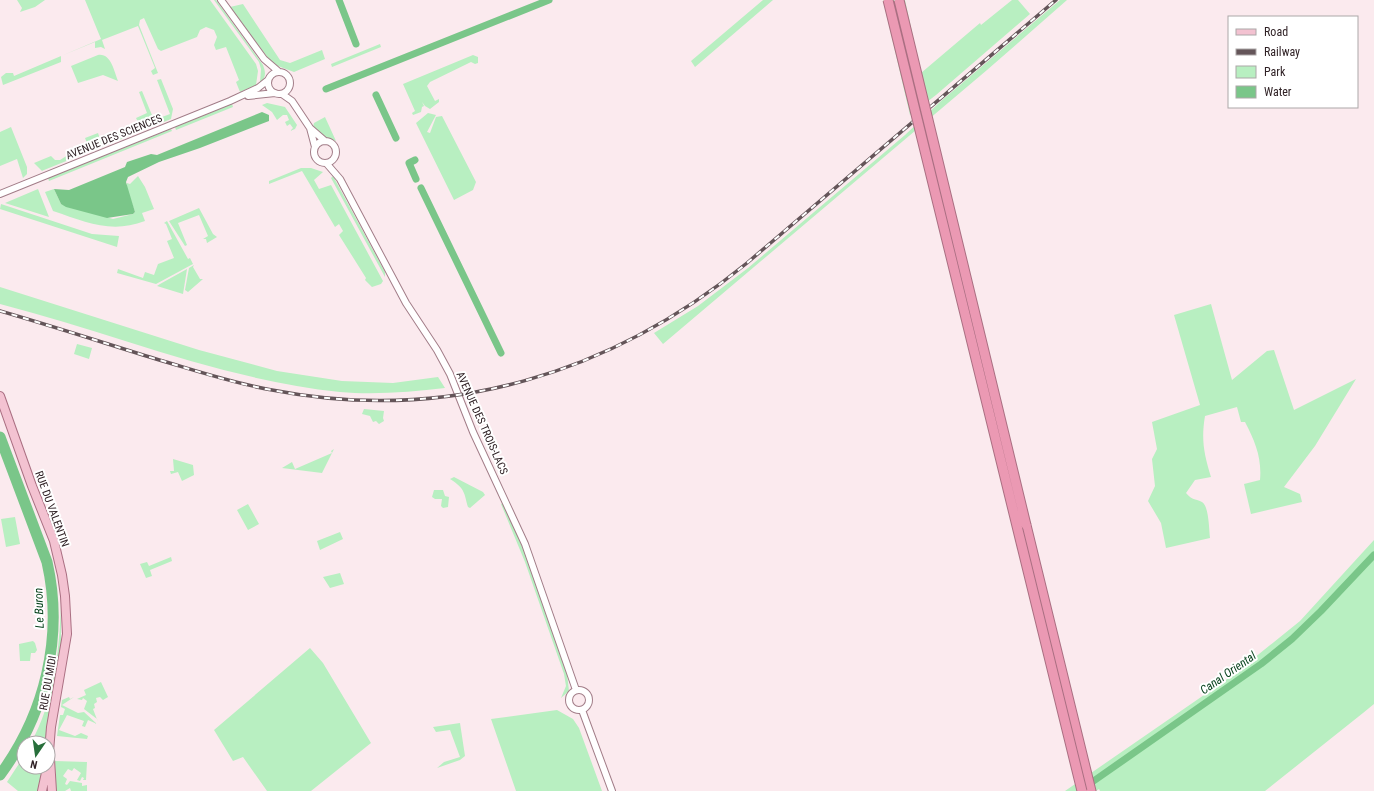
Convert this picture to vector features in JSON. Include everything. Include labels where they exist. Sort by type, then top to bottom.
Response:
[{"type":"highway","points":[[888,0],[1082,791]]},
{"type":"highway","points":[[898,0],[1091,791]]},
{"type":"main road","name":"RUE DU VALENTIN","points":[[0,396],[7,412],[21,459],[54,541],[62,575],[67,616]]},
{"type":"main road","name":"RUE DU MIDI","points":[[51,735],[65,650],[67,616]]},
{"type":"main road","points":[[42,791],[46,775]]},
{"type":"main road","name":"RUE DU MIDI","points":[[51,775],[52,791]]},
{"type":"street","points":[[221,0],[264,59],[278,72],[288,75],[290,80],[292,101]]},
{"type":"street","points":[[264,59],[269,78],[270,90],[279,93],[292,101],[310,128],[324,141],[335,146],[337,150],[335,158],[327,164],[321,163],[316,159],[314,154],[315,147],[310,128]]},
{"type":"street","points":[[269,78],[278,72]]},
{"type":"street","name":"AVENUE DES SCIENCES","points":[[0,194],[236,99],[258,88],[269,78]]},
{"type":"street","points":[[279,93],[287,91],[290,86]]},
{"type":"street","name":"AVENUE DES SCIENCES","points":[[236,99],[260,94],[279,93]]},
{"type":"street","points":[[315,147],[324,141]]},
{"type":"street","name":"AVENUE DES TROIS-LACS","points":[[335,158],[340,179]]},
{"type":"street","name":"AVENUE DES TROIS-LACS","points":[[327,164],[340,179],[406,303],[437,350],[450,374],[470,425],[525,544],[576,690]]},
{"type":"street","points":[[576,690],[584,691],[589,697],[587,706],[582,710],[574,709],[569,704],[569,697],[576,690]]},
{"type":"street","points":[[582,710],[612,791]]},
{"type":"green space","points":[[17,0],[45,0],[35,7],[20,12],[22,8]]},
{"type":"green space","points":[[85,0],[210,0],[256,64],[258,71],[256,85],[240,92],[236,82],[239,80],[226,47],[216,50],[214,45],[217,37],[214,30],[206,27],[200,30],[197,37],[161,51],[158,49],[144,18],[140,20],[139,25],[158,73],[153,75],[151,71],[155,68],[138,26],[102,40],[105,49],[101,47],[95,48],[95,42],[62,56],[101,39]]},
{"type":"green space","points":[[214,0],[216,0],[263,65],[265,75],[260,83],[261,69],[259,62]]},
{"type":"green space","points":[[763,0],[773,0],[695,67],[691,61]]},
{"type":"green space","points":[[883,0],[905,0],[921,73],[980,23],[981,25],[1012,0],[1018,0],[1030,14],[936,95],[910,115]]},
{"type":"green space","points":[[1060,0],[1067,0],[987,70],[663,344],[654,333],[698,306],[748,268],[905,135],[941,101]]},
{"type":"green space","points":[[243,4],[280,60],[290,63],[322,50],[325,59],[294,72],[271,62],[230,7]]},
{"type":"green space","points":[[380,44],[381,47],[332,67],[331,64]]},
{"type":"green space","points":[[98,55],[102,55],[109,60],[118,81],[103,75],[78,83],[71,66]]},
{"type":"green space","points":[[473,55],[478,57],[478,63],[475,64],[471,62],[430,82],[427,86],[435,101],[439,99],[439,102],[430,109],[422,102],[424,106],[422,107],[421,112],[413,115],[412,113],[415,111],[403,84]]},
{"type":"green space","points":[[61,56],[61,62],[3,85],[1,77],[6,73],[13,73],[14,76]]},
{"type":"green space","points":[[161,79],[173,109],[171,119],[42,171],[34,163],[51,156],[55,160],[60,160],[87,143],[85,138],[98,133],[100,139],[139,124],[136,118],[147,113],[139,92],[142,91],[154,120],[170,114],[157,80]]},
{"type":"green space","points":[[267,103],[285,107],[297,125],[295,129],[290,131],[293,128],[290,124],[287,126],[285,122],[289,120],[287,115],[283,115],[277,120],[272,112],[262,105]]},
{"type":"green space","points":[[232,104],[233,107],[176,130],[175,127]]},
{"type":"green space","points":[[428,113],[436,115],[427,132],[430,133],[436,117],[442,116],[476,182],[473,190],[454,200],[416,123]]},
{"type":"green space","points":[[325,117],[336,141],[324,137],[313,127],[314,123]]},
{"type":"green space","points":[[11,127],[27,167],[27,174],[23,178],[17,159],[0,166],[0,132]]},
{"type":"green space","points":[[171,129],[172,131],[49,181],[48,178]]},
{"type":"green space","points":[[301,168],[311,168],[323,172],[314,180],[319,189],[331,185],[383,281],[381,284],[372,287],[365,280],[366,278],[339,235],[343,231],[339,224],[335,227],[302,171],[269,184],[269,181]]},
{"type":"green space","points":[[138,176],[145,187],[154,209],[142,213],[145,221],[133,225],[99,225],[53,211],[45,192],[54,189],[61,204],[113,219],[133,214],[135,212],[127,189],[127,183],[130,184]]},
{"type":"green space","points":[[333,176],[385,272],[385,277],[331,178]]},
{"type":"green space","points":[[38,189],[49,217],[5,203]]},
{"type":"green space","points":[[1,204],[92,234],[119,236],[117,247],[0,209]]},
{"type":"green space","points":[[199,208],[213,234],[217,237],[207,243],[206,239],[203,239],[208,236],[199,215],[178,223],[187,245],[185,246],[169,221]]},
{"type":"green space","points":[[167,221],[188,259],[190,258],[193,264],[156,284],[117,273],[118,269],[143,278],[145,272],[154,275],[158,264],[174,258],[167,241],[172,239],[166,224],[164,223]]},
{"type":"green space","points":[[194,265],[193,267],[200,279],[203,279],[188,292],[185,290],[189,268]]},
{"type":"green space","points":[[187,269],[183,294],[157,286],[160,284]]},
{"type":"green space","points":[[0,287],[199,350],[277,371],[342,381],[393,383],[438,377],[445,388],[392,393],[353,393],[296,386],[253,377],[211,367],[0,304]]},
{"type":"green space","points":[[1211,304],[1232,380],[1267,351],[1274,350],[1294,410],[1356,379],[1315,446],[1284,487],[1300,494],[1302,502],[1251,514],[1244,484],[1260,480],[1260,464],[1255,443],[1249,429],[1245,422],[1241,422],[1237,407],[1205,416],[1203,432],[1204,447],[1211,477],[1195,480],[1186,493],[1188,496],[1204,504],[1209,524],[1210,538],[1166,548],[1161,523],[1148,501],[1155,486],[1152,459],[1157,449],[1152,422],[1200,405],[1174,315]]},
{"type":"green space","points":[[77,344],[92,348],[89,359],[74,354]]},
{"type":"green space","points":[[364,409],[384,411],[384,421],[379,424],[376,421],[373,422],[370,416],[362,414]]},
{"type":"green space","points":[[332,453],[322,473],[282,468],[292,462],[295,469]]},
{"type":"green space","points":[[173,459],[193,465],[194,475],[182,481],[178,472],[171,474],[170,471],[174,471]]},
{"type":"green space","points":[[454,477],[483,492],[485,495],[470,508],[468,507],[462,489],[450,479]]},
{"type":"green space","points":[[434,490],[443,490],[445,496],[449,497],[448,507],[443,508],[441,506],[442,499],[435,499],[432,497]]},
{"type":"green space","points":[[503,503],[525,553],[567,674],[569,691],[561,698],[566,686],[564,674],[525,562],[501,504]]},
{"type":"green space","points":[[248,504],[259,524],[248,530],[237,510]]},
{"type":"green space","points":[[15,517],[20,544],[6,547],[1,519]]},
{"type":"green space","points":[[340,532],[343,539],[320,550],[317,541]]},
{"type":"green space","points":[[1374,540],[1374,704],[1363,713],[1265,791],[1100,791],[1099,789],[1096,791],[1065,791],[1233,675],[1300,621]]},
{"type":"green space","points":[[171,557],[172,561],[150,570],[152,576],[146,578],[140,564],[147,562],[149,566]]},
{"type":"green space","points":[[340,573],[344,584],[330,588],[323,577]]},
{"type":"green space","points":[[61,605],[61,648],[46,735],[35,735],[50,694],[59,641]]},
{"type":"green space","points":[[33,641],[37,650],[35,653],[31,653],[30,661],[20,661],[19,644]]},
{"type":"green space","points":[[310,648],[323,663],[371,743],[311,791],[267,791],[243,757],[233,761],[214,730]]},
{"type":"green space","points":[[101,682],[108,697],[103,700],[100,697],[96,698],[97,702],[94,704],[95,708],[93,709],[97,719],[84,709],[87,701],[83,698],[82,700],[77,699],[86,695],[84,690]]},
{"type":"green space","points":[[69,697],[70,699],[74,697],[62,705],[78,713],[84,712],[97,724],[88,720],[85,727],[82,726],[84,721],[67,715],[59,730],[75,736],[81,733],[88,736],[87,739],[57,736],[60,715],[63,715],[65,709],[61,707],[62,700]]},
{"type":"green space","points":[[557,710],[573,719],[579,728],[602,791],[516,791],[491,719]]},
{"type":"green space","points":[[460,723],[465,756],[460,760],[437,768],[444,762],[460,757],[450,730],[436,732],[433,727]]},
{"type":"green space","points":[[56,761],[87,762],[86,780],[83,780],[84,778],[82,777],[80,781],[77,780],[81,773],[74,768],[72,771],[68,769],[63,776],[67,779],[65,784],[67,785],[70,781],[82,783],[82,786],[87,785],[87,791],[71,791],[70,788],[65,791],[56,791]]},
{"type":"green space","points":[[16,768],[16,775],[43,775],[40,791],[18,791],[7,782]]},
{"type":"water","points":[[262,112],[269,115],[269,121],[200,148],[159,162],[128,177],[126,182],[135,212],[133,214],[107,218],[66,207],[61,204],[54,189],[69,190],[125,167],[127,162],[151,154],[157,155]]},
{"type":"waterway","points":[[339,0],[356,44]]},
{"type":"waterway","points":[[326,89],[549,0]]},
{"type":"waterway","points":[[376,95],[396,138]]},
{"type":"waterway","points":[[415,160],[409,163],[416,179]]},
{"type":"waterway","points":[[421,188],[501,353]]},
{"type":"waterway","name":"Le Buron","points":[[0,437],[47,562],[52,590],[53,618],[47,674],[39,701],[29,727],[16,751],[0,775]]},
{"type":"waterway","name":"Canal Oriental","points":[[1085,787],[1261,664],[1292,639],[1374,555]]},
{"type":"railway","points":[[0,311],[228,380],[272,390],[337,399],[401,400],[463,394],[524,381],[583,361],[640,334],[695,302],[747,263],[1056,0]]}]
